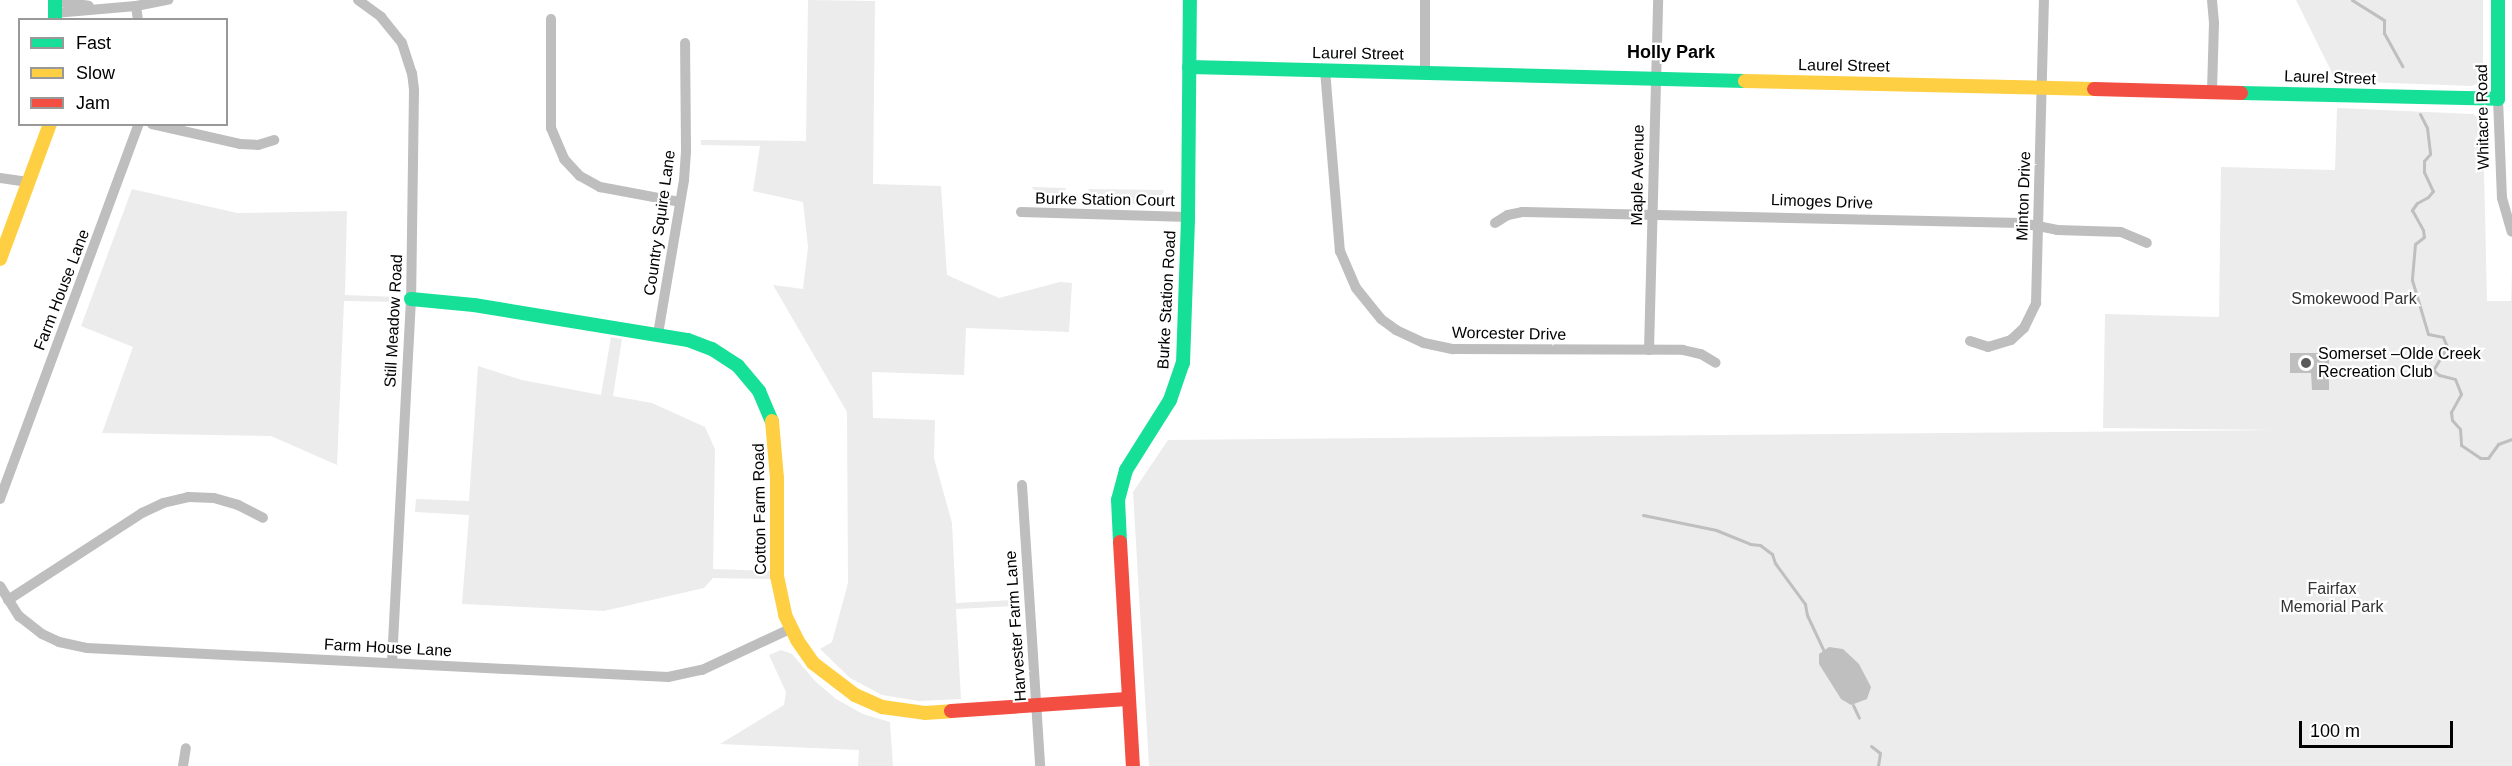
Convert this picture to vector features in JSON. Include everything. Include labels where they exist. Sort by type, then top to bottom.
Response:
[{"type":"street","points":[[55,8],[108,9],[168,0]]},
{"type":"street","name":"Still Meadow Road","points":[[358,0],[393,29],[402,43],[412,73],[411,299],[392,663]]},
{"type":"street","name":"Burke Station Road","points":[[1133,766],[1127,699],[1118,500],[1126,470],[1170,400],[1184,356],[1190,0]]},
{"type":"street","points":[[1425,0],[1425,72]]},
{"type":"street","name":"Maple Avenue","points":[[1649,350],[1658,0]]},
{"type":"street","name":"Minton Drive","points":[[1970,341],[1988,347],[2004,344],[2018,335],[2031,316],[2037,288],[2044,0]]},
{"type":"street","points":[[2212,0],[2214,23],[2212,91]]},
{"type":"street","name":"Whitacre Road","points":[[2498,0],[2498,99],[2502,198],[2512,232]]},
{"type":"street","points":[[136,6],[138,18]]},
{"type":"street","points":[[551,19],[552,128],[564,159],[580,176],[600,188],[680,202]]},
{"type":"street","name":"Country Squire Lane","points":[[658,334],[680,202],[686,150],[684,43]]},
{"type":"street","name":"Laurel Street","points":[[1189,67],[1325,73],[1425,72],[2498,99]]},
{"type":"street","name":"Worcester Drive","points":[[1325,73],[1340,251],[1356,288],[1382,319],[1396,330],[1424,343],[1453,350],[1683,350],[1701,354],[1716,363]]},
{"type":"street","points":[[0,259],[49,126]]},
{"type":"street","name":"Farm House Lane","points":[[0,499],[138,126]]},
{"type":"street","points":[[161,126],[240,144],[258,145],[274,140]]},
{"type":"street","points":[[0,178],[30,182]]},
{"type":"street","name":"Burke Station Court","points":[[1021,212],[1188,217]]},
{"type":"street","name":"Limoges Drive","points":[[1495,223],[1508,215],[1522,212],[2038,225],[2057,230],[2121,232],[2147,243]]},
{"type":"street","name":"Cotton Farm Road","points":[[411,299],[474,305],[658,334],[699,343],[725,356],[749,378],[767,406],[776,440],[777,576],[790,629],[813,663],[832,680],[855,695],[882,707],[925,713],[1127,699]]},
{"type":"street","name":"Harvester Farm Lane","points":[[1022,485],[1040,766]]},
{"type":"street","points":[[8,600],[142,513],[163,503],[188,497],[214,498],[238,505],[263,518]]},
{"type":"street","name":"Farm House Lane","points":[[0,586],[19,616],[42,634],[78,647],[668,677],[702,669],[790,629]]},
{"type":"street","points":[[183,766],[186,748]]},
{"type":"green space","points":[[808,0],[875,1],[873,184],[941,186],[947,275],[999,298],[1060,282],[1072,283],[1069,332],[966,328],[964,375],[872,372],[873,418],[935,420],[934,458],[952,523],[956,603],[1014,600],[1015,606],[956,609],[961,699],[919,701],[882,695],[850,678],[820,649],[832,642],[848,583],[847,412],[773,285],[803,289],[808,247],[803,202],[753,191],[760,146],[701,145],[701,140],[806,141]]},
{"type":"green space","points":[[2296,0],[2483,0],[2483,74],[2480,82],[2472,86],[2336,81]]},
{"type":"green space","name":"Fairfax Memorial Park","points":[[2337,108],[2473,114],[2481,119],[2483,126],[2487,301],[2511,301],[2512,271],[2512,766],[1149,766],[1133,492],[1168,440],[2277,430],[2103,428],[2105,314],[2219,317],[2221,167],[2335,170]]},
{"type":"green space","points":[[1032,188],[1066,188],[1063,198],[1054,202],[1047,201]]},
{"type":"green space","points":[[132,189],[237,213],[347,211],[345,295],[399,297],[399,302],[344,301],[337,465],[271,436],[102,433],[133,347],[81,326]]},
{"type":"green space","points":[[1088,189],[1164,190],[1161,200],[1151,205],[1102,202],[1093,197]]},
{"type":"green space","points":[[611,337],[622,339],[613,396],[652,403],[705,427],[715,449],[713,569],[771,571],[771,579],[713,578],[704,588],[604,611],[462,604],[469,515],[415,512],[416,499],[469,501],[478,366],[522,380],[601,395]]},
{"type":"green space","points":[[781,650],[792,654],[815,681],[836,699],[863,714],[890,722],[893,766],[858,766],[859,750],[720,744],[784,705],[786,692],[769,655]]},
{"type":"shaded area","points":[[2290,353],[2329,353],[2329,390],[2312,390],[2311,373],[2290,373]]},
{"type":"shaded area","points":[[1829,647],[1843,649],[1859,664],[1871,687],[1867,699],[1851,705],[1841,699],[1819,664],[1819,654]]},
{"type":"waterway","points":[[2352,0],[2384,20],[2384,33],[2402,66]]},
{"type":"waterway","points":[[2420,114],[2427,128],[2430,154],[2424,161],[2424,172],[2433,191],[2417,203],[2412,210],[2423,230],[2424,237],[2415,244],[2412,280],[2428,334],[2443,337],[2447,347],[2433,370],[2439,375],[2455,379],[2461,394],[2451,412],[2452,420],[2460,429],[2461,445],[2480,458],[2488,458],[2498,444],[2512,439]]},
{"type":"waterway","points":[[1643,515],[1716,530],[1750,544],[1760,545],[1772,554],[1775,563],[1805,604],[1807,615],[1823,649]]},
{"type":"waterway","points":[[1853,705],[1859,718]]},
{"type":"waterway","points":[[1871,746],[1880,753],[1878,766]]},
{"type":"traffic: fast","points":[[55,0],[55,18]]},
{"type":"traffic: fast","points":[[1120,542],[1118,500],[1126,470],[1170,400],[1183,363],[1188,217],[1190,0]]},
{"type":"traffic: fast","points":[[2241,93],[2498,99],[2498,0]]},
{"type":"traffic: fast","points":[[1189,67],[1745,81]]},
{"type":"traffic: fast","points":[[411,299],[474,305],[688,340],[712,349],[738,366],[759,391],[772,421]]},
{"type":"traffic: slow","points":[[1745,81],[2094,89]]},
{"type":"traffic: slow","points":[[0,259],[49,126]]},
{"type":"traffic: slow","points":[[772,421],[777,478],[777,576],[785,615],[797,640],[813,663],[855,695],[882,707],[925,713],[951,711]]},
{"type":"traffic: jam","points":[[2094,89],[2241,93]]},
{"type":"traffic: jam","points":[[1120,542],[1133,766]]},
{"type":"traffic: jam","points":[[951,711],[1127,699]]},
{"type":"place","name":"Somerset –Olde Creek Recreation Club","points":[[2306,363]]},
{"type":"district","name":"Holly Park","points":[[1671,52]]},
{"type":"park label","name":"Smokewood Park","points":[[2354,299]]}]
